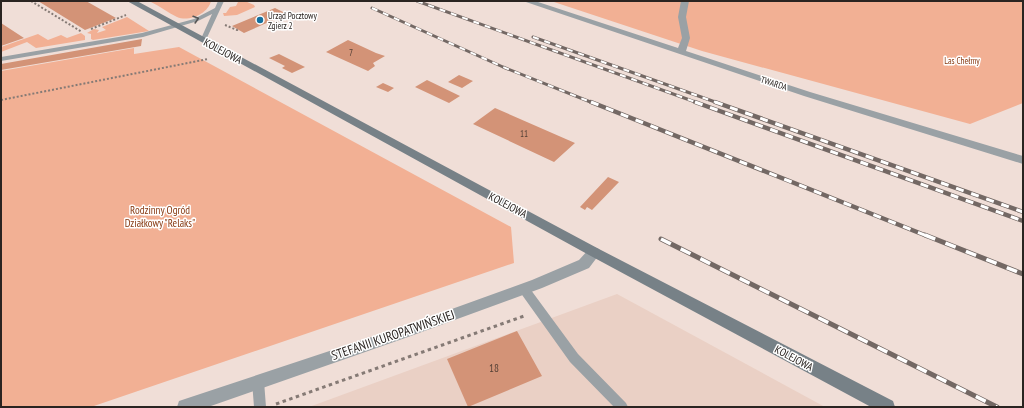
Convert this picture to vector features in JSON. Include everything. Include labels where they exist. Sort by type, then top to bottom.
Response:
[{"type":"street","name":"KOLEJOWA","points":[[131,1],[594,252],[887,407]]},
{"type":"street","name":"TWARDA","points":[[528,1],[807,94],[1023,160]]},
{"type":"street","points":[[681,53],[686,38],[682,17],[686,1]]},
{"type":"street","name":"STEFANII KUROPATWIŃSKIEJ","points":[[185,407],[403,333],[524,289],[584,264],[594,252]]},
{"type":"lane","points":[[203,41],[222,1]]},
{"type":"lane","points":[[1,59],[143,35],[196,20],[217,10]]},
{"type":"lane","points":[[524,289],[574,358],[622,407]]},
{"type":"lane","points":[[258,381],[260,407]]},
{"type":"path","points":[[31,1],[87,35]]},
{"type":"path","points":[[89,29],[126,15]]},
{"type":"path","points":[[231,28],[237,30],[239,29]]},
{"type":"path","points":[[1,100],[229,54]]},
{"type":"path","points":[[273,404],[415,356],[539,310]]},
{"type":"shaded area","points":[[617,294],[825,407],[309,407]]},
{"type":"green space","points":[[211,1],[206,10],[197,16],[192,18],[182,18],[177,17],[151,2]]},
{"type":"green space","points":[[245,1],[254,5],[255,7],[237,15],[224,16],[223,13],[226,13],[230,7],[236,6],[238,2]]},
{"type":"green space","name":"Las Chełmy","points":[[551,1],[1023,1],[1023,103],[970,124],[702,51]]},
{"type":"green space","points":[[127,17],[149,31],[93,40],[91,39],[91,34],[87,33],[94,29],[99,30],[97,33],[106,30],[102,27]]},
{"type":"green space","points":[[81,33],[85,36],[85,40],[36,48],[27,42],[1,52],[1,47],[38,34],[48,40],[61,35],[67,38]]},
{"type":"green space","name":"Rodzinny Ogród Działkowy \"Relaks\"","points":[[179,47],[511,227],[514,263],[91,407],[1,407],[1,71],[134,48],[134,54]]},
{"type":"building","points":[[38,1],[86,1],[116,18],[85,30]]},
{"type":"building","name":"Urząd Pocztowy Zgierz 2","points":[[275,8],[287,14],[244,33],[232,26]]},
{"type":"building","points":[[1,23],[24,38],[1,46]]},
{"type":"building","points":[[142,39],[141,46],[1,70],[1,64]]},
{"type":"building","points":[[348,40],[385,56],[373,63],[375,66],[368,71],[326,52]]},
{"type":"building","points":[[279,54],[305,67],[292,73],[282,68],[285,66],[269,58]]},
{"type":"building","points":[[459,75],[473,81],[462,88],[448,82]]},
{"type":"building","points":[[427,80],[460,96],[449,103],[415,87]]},
{"type":"building","points":[[383,83],[394,88],[388,92],[376,87]]},
{"type":"building","points":[[495,108],[575,143],[554,162],[473,124]]},
{"type":"building","points":[[608,177],[619,182],[592,210],[587,207],[585,210],[580,207]]},
{"type":"building","points":[[517,331],[542,376],[468,407],[447,359]]},
{"type":"railway","points":[[417,1],[698,103]]},
{"type":"railway","points":[[372,8],[503,67],[593,103]]},
{"type":"railway","points":[[533,37],[718,103]]},
{"type":"railway","points":[[591,102],[927,236]]},
{"type":"railway","points":[[695,102],[1023,221]]},
{"type":"railway","points":[[715,102],[1023,212]]},
{"type":"railway","points":[[925,235],[1023,274]]},
{"type":"railway","points":[[661,239],[997,407]]},
{"type":"place","name":"Urząd Pocztowy Zgierz 2","points":[[260,20]]}]
